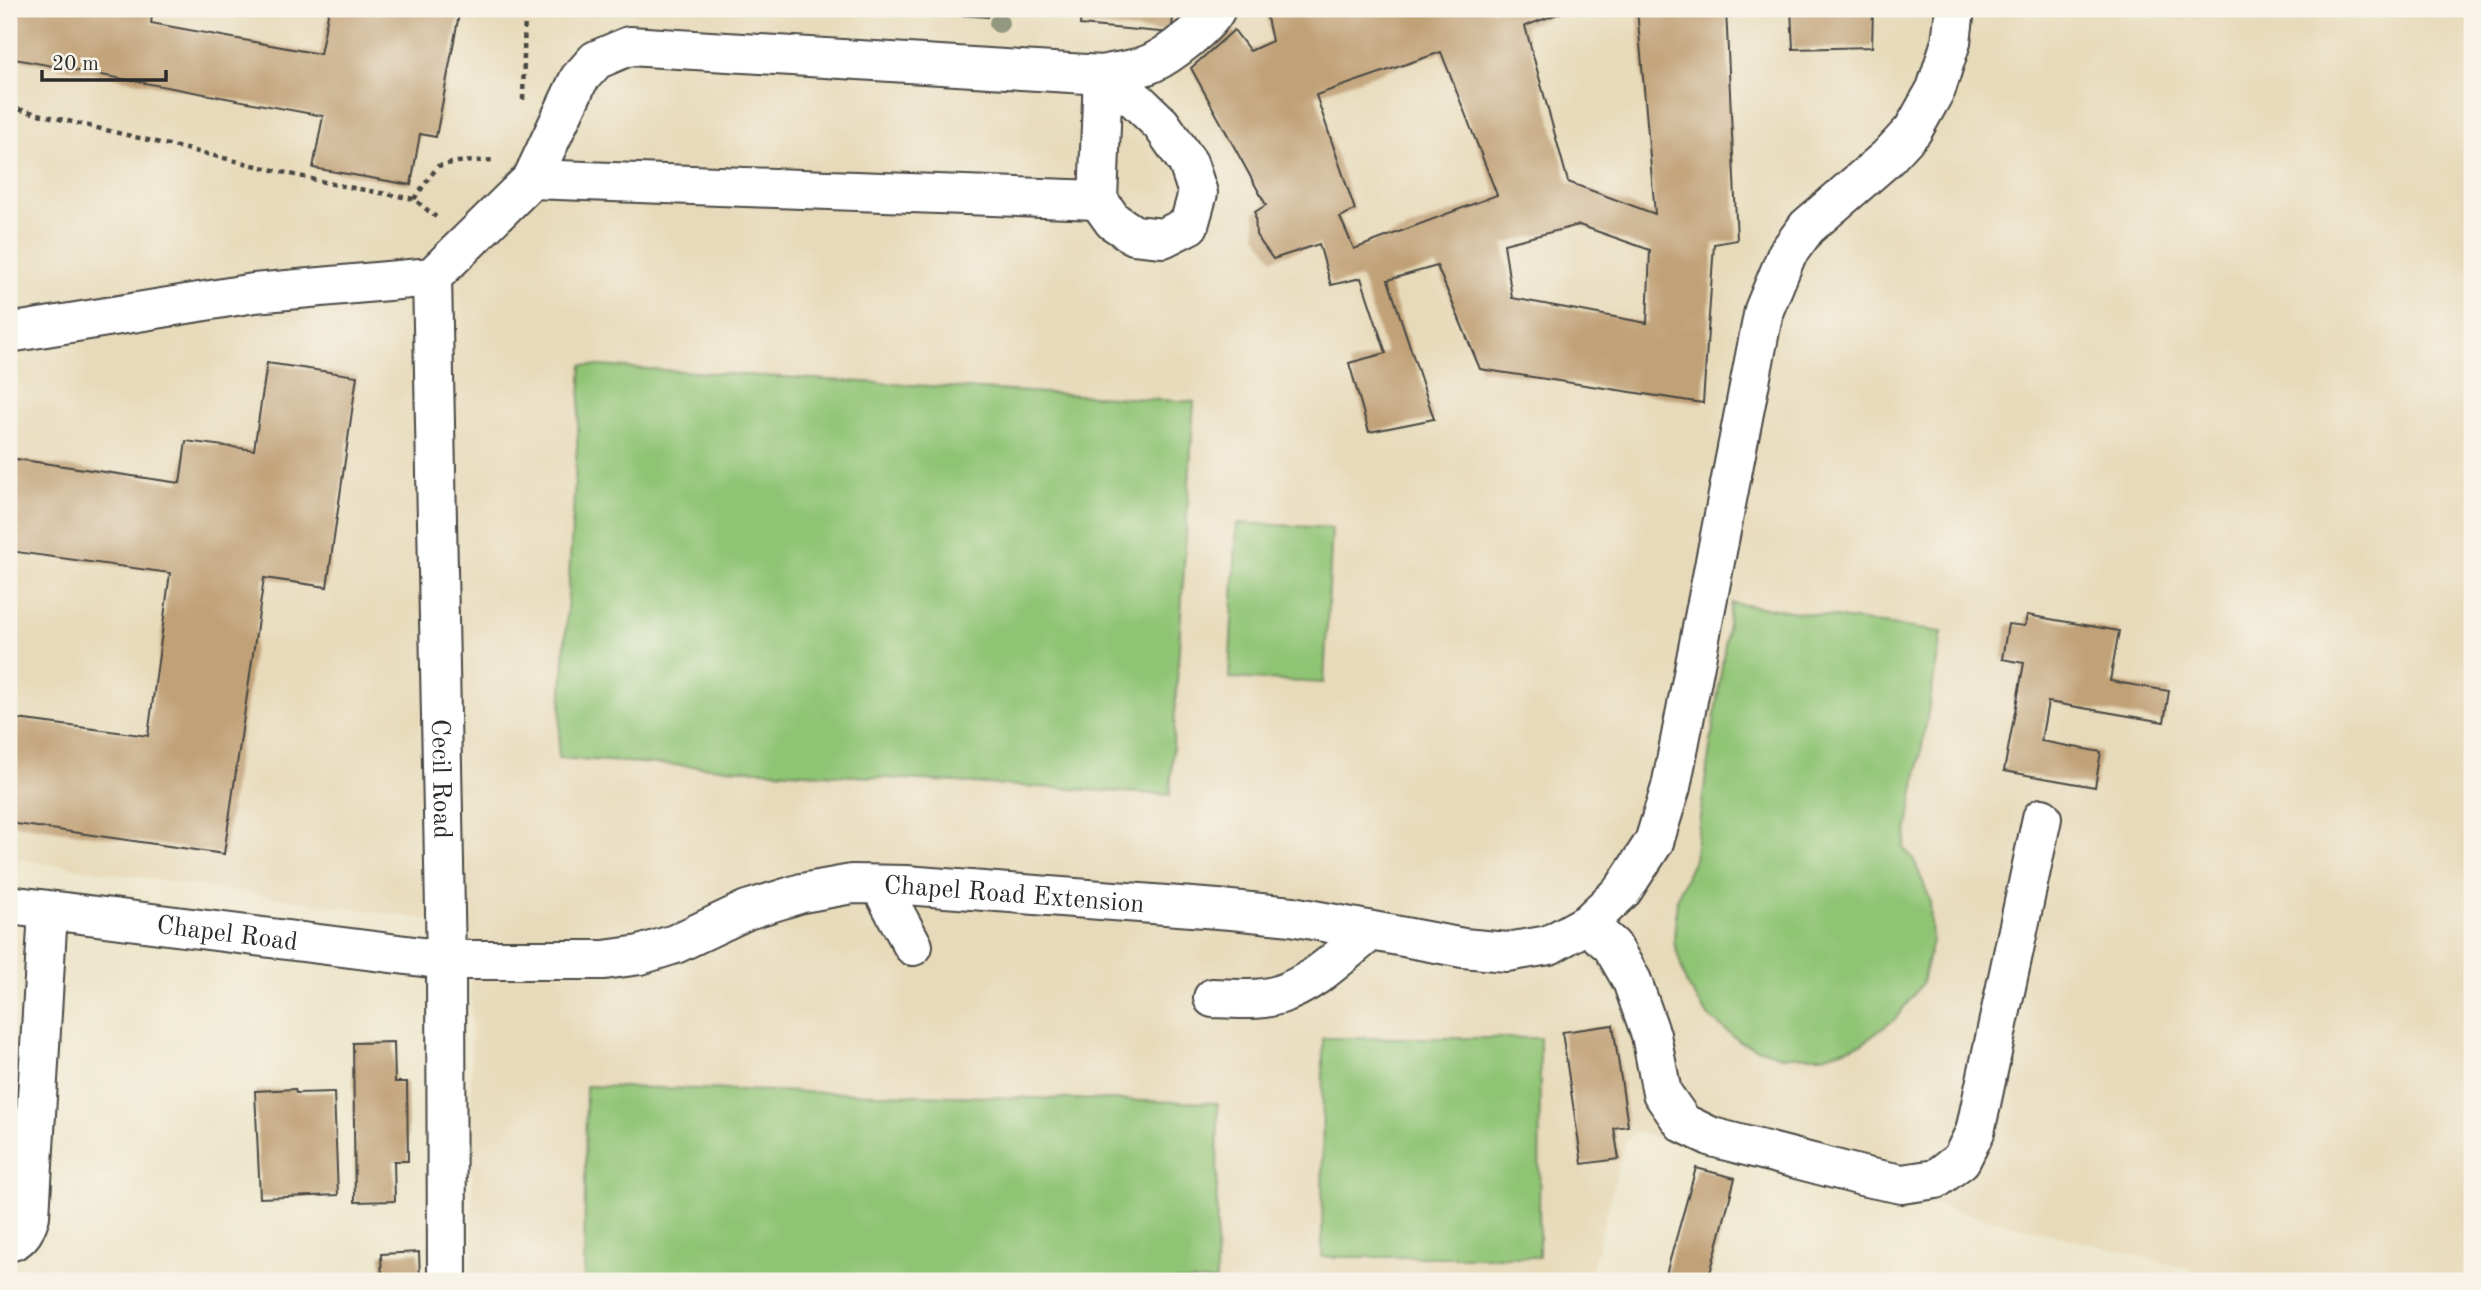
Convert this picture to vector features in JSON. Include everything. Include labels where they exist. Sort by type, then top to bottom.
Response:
[{"type":"street","points":[[9,333],[254,293],[432,277],[532,179],[579,79],[596,60],[629,46],[1103,75],[1152,63],[1212,17],[1216,9]]},
{"type":"street","name":"Chapel Road Extension","points":[[446,960],[604,960],[640,955],[675,944],[747,910],[802,893],[852,884],[1292,916],[1463,948],[1507,952],[1549,944],[1587,924],[1623,890],[1654,842],[1671,787],[1764,310],[1787,254],[1807,227],[1887,158],[1913,130],[1936,89],[1951,42],[1955,9]]},
{"type":"street","points":[[1103,75],[1137,100],[1161,124],[1188,163],[1198,193],[1189,225],[1163,238],[1134,235],[1113,221],[1098,200],[1103,75]]},
{"type":"street","points":[[532,179],[1098,200]]},
{"type":"street","name":"Cecil Road","points":[[432,277],[446,960],[447,1281]]},
{"type":"street","points":[[1587,924],[1612,946],[1632,981],[1651,1035],[1662,1093],[1683,1123],[1712,1137],[1866,1177],[1902,1184],[1936,1179],[1961,1160],[1975,1132],[2042,818]]},
{"type":"street","points":[[880,884],[913,946]]},
{"type":"street","name":"Chapel Road","points":[[9,905],[446,960]]},
{"type":"street","points":[[9,1242],[25,1231],[30,1216],[48,911]]},
{"type":"street","points":[[1213,998],[1277,995],[1311,981],[1371,931]]},
{"type":"path","points":[[524,111],[525,9]]},
{"type":"path","points":[[1002,9],[1002,18]]},
{"type":"path","points":[[9,107],[337,185],[414,199],[467,242]]},
{"type":"path","points":[[414,199],[438,166],[494,160],[504,155]]},
{"type":"shaded area","points":[[9,9],[2464,9],[2472,15],[2472,1254],[2461,1281],[2233,1281],[1635,1132],[1625,1142],[1589,1281],[473,1281],[470,926],[9,858]]},
{"type":"green space","points":[[582,365],[1194,402],[1170,795],[558,758]]},
{"type":"green space","points":[[1237,523],[1332,528],[1324,683],[1229,678]]},
{"type":"green space","points":[[1731,603],[1942,632],[1904,849],[1913,858],[1930,899],[1932,941],[1922,983],[1896,1018],[1863,1043],[1823,1056],[1782,1056],[1742,1043],[1709,1017],[1686,983],[1674,941],[1677,898],[1694,859]]},
{"type":"green space","points":[[1323,1038],[1540,1038],[1539,1257],[1322,1257]]},
{"type":"green space","points":[[586,1086],[1218,1103],[1216,1281],[584,1281]]},
{"type":"building","points":[[9,9],[153,9],[151,23],[320,54],[329,9],[460,9],[436,137],[420,134],[411,185],[313,168],[323,116],[9,58]]},
{"type":"building","points":[[960,9],[989,9],[988,17],[960,15]]},
{"type":"building","points":[[1081,9],[1173,9],[1172,33],[1080,25]]},
{"type":"building","points":[[1265,9],[1571,9],[1525,26],[1568,182],[1655,214],[1637,9],[1726,9],[1737,240],[1714,244],[1703,403],[1480,369],[1437,266],[1388,280],[1434,419],[1369,432],[1349,363],[1386,353],[1361,278],[1331,285],[1319,244],[1273,259],[1256,235],[1255,212],[1266,205],[1191,68],[1234,30],[1250,51],[1272,41]],"holes":[[[1441,52],[1497,195],[1354,249],[1340,217],[1355,210],[1316,95]],[[1579,225],[1650,250],[1647,323],[1512,298],[1504,244]]]},
{"type":"building","points":[[1791,9],[1873,9],[1872,47],[1793,49]]},
{"type":"building","points":[[267,363],[357,376],[327,587],[264,578],[224,854],[9,823],[9,718],[148,736],[170,573],[9,551],[9,458],[180,483],[186,441],[254,450]]},
{"type":"building","points":[[2027,615],[2119,631],[2110,681],[2169,691],[2164,722],[2048,702],[2041,741],[2101,752],[2095,787],[2004,771],[2024,663],[2002,659],[2008,624],[2025,626]]},
{"type":"building","points":[[1613,1025],[1628,1126],[1614,1128],[1619,1159],[1582,1164],[1562,1032]]},
{"type":"building","points":[[394,1042],[395,1082],[407,1082],[408,1161],[394,1161],[395,1201],[355,1202],[353,1043]]},
{"type":"building","points":[[295,1089],[296,1093],[334,1092],[338,1195],[260,1198],[255,1091]]},
{"type":"building","points":[[1696,1168],[1735,1178],[1708,1281],[1664,1281]]},
{"type":"building","points":[[419,1252],[420,1281],[382,1281],[381,1254]]}]
